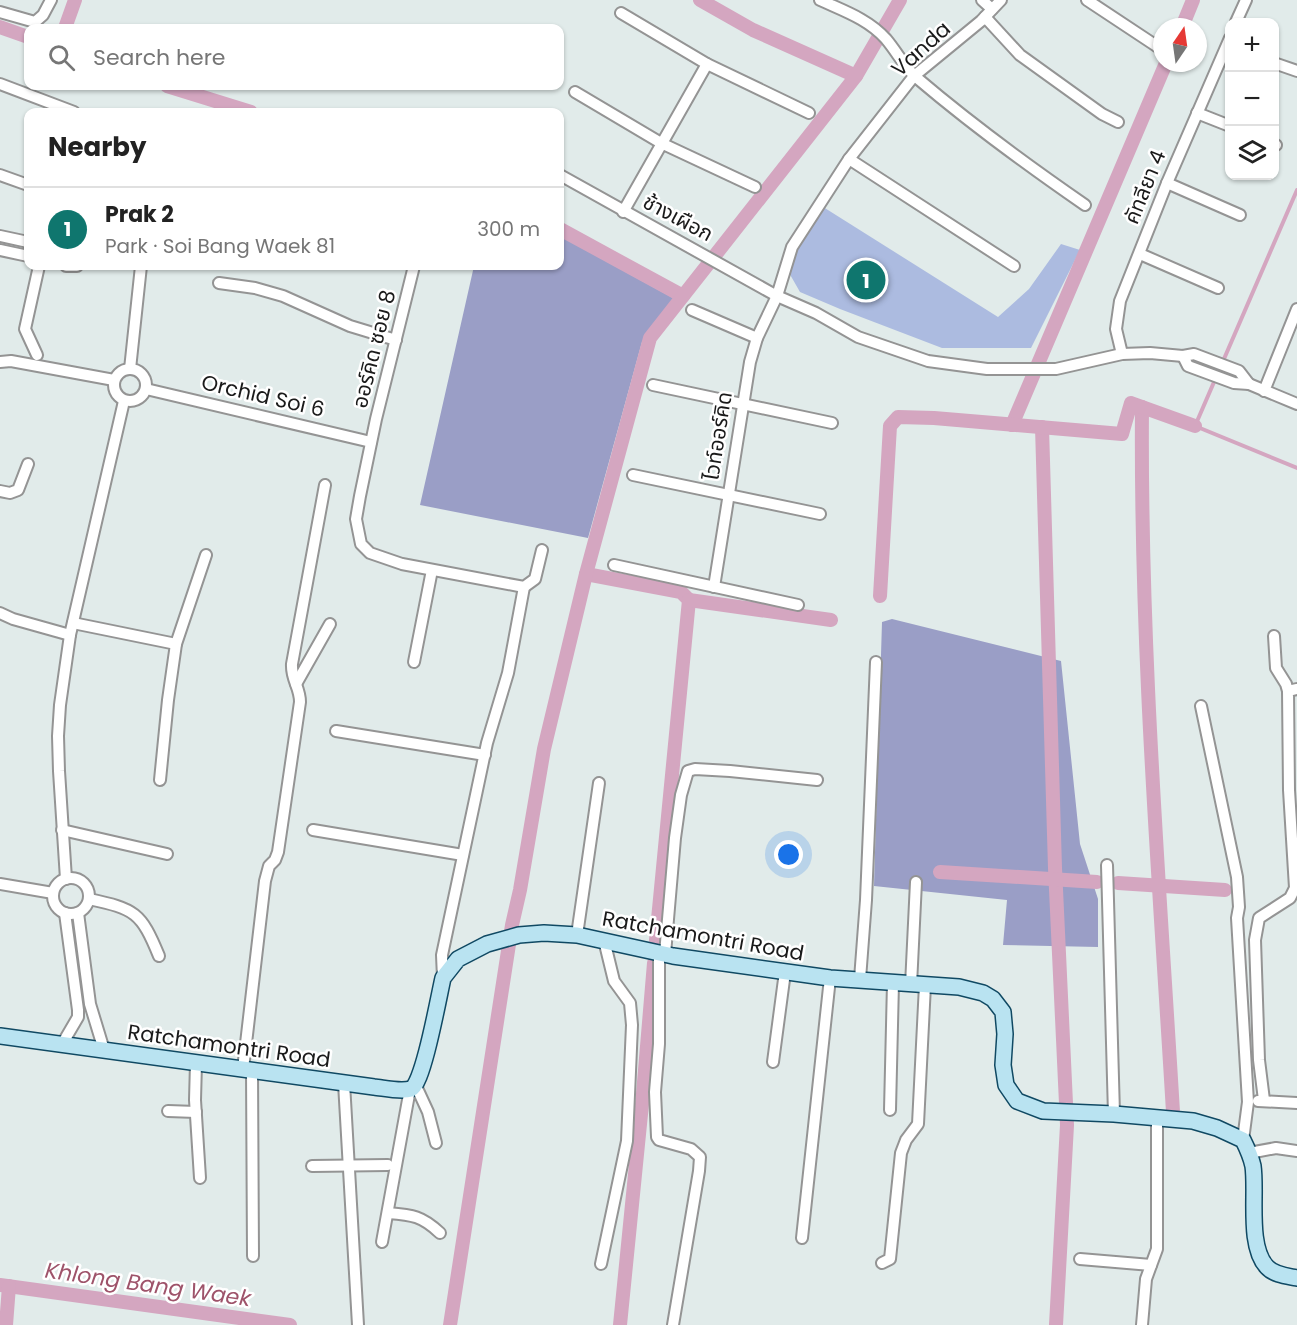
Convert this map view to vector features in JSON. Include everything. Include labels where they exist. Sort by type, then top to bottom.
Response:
[{"type":"street","points":[[0,12],[35,22],[40,20],[51,0]]},
{"type":"street","points":[[820,0],[872,26],[886,39],[914,76],[1015,157],[1085,205]]},
{"type":"street","points":[[982,0],[988,14],[1020,55],[1102,114],[1118,122]]},
{"type":"street","name":"Vanda","points":[[777,296],[792,247],[849,159],[914,76],[988,14],[1001,0]]},
{"type":"street","points":[[1087,0],[1153,44]]},
{"type":"street","points":[[1238,18],[1246,0]]},
{"type":"street","points":[[621,13],[707,64],[809,113]]},
{"type":"street","name":"คัทลียา 4","points":[[1122,354],[1116,329],[1120,301],[1167,183],[1225,52]]},
{"type":"street","points":[[623,212],[707,64]]},
{"type":"street","points":[[1279,64],[1297,71]]},
{"type":"street","points":[[0,84],[63,108]]},
{"type":"street","points":[[575,92],[661,143],[755,187]]},
{"type":"street","points":[[1197,112],[1225,124]]},
{"type":"street","points":[[849,159],[1014,266]]},
{"type":"street","points":[[0,175],[24,184]]},
{"type":"street","name":"ช้างเผือก","points":[[564,177],[777,296],[816,313],[858,337],[928,361],[987,369],[1056,369],[1122,354],[1150,353],[1188,359]]},
{"type":"street","points":[[1167,183],[1240,215]]},
{"type":"street","points":[[0,236],[24,241]]},
{"type":"street","points":[[0,250],[24,255]]},
{"type":"street","points":[[1140,254],[1218,288]]},
{"type":"street","points":[[37,355],[25,329],[38,270]]},
{"type":"street","points":[[130,369],[141,270]]},
{"type":"street","name":"ออร์คิด ซอย 8","points":[[413,270],[371,442],[356,519],[361,544],[370,553],[381,558],[525,587]]},
{"type":"street","points":[[219,283],[255,288],[283,296],[350,326],[396,340]]},
{"type":"street","name":"ไวท์ออร์คิด","points":[[714,587],[750,362],[757,338],[777,296]]},
{"type":"street","points":[[1264,391],[1297,309]]},
{"type":"street","points":[[692,310],[757,338]]},
{"type":"street","points":[[1188,359],[1239,371],[1250,384]]},
{"type":"street","points":[[1188,359],[1234,383],[1250,384],[1297,404]]},
{"type":"street","points":[[0,363],[11,361],[114,380]]},
{"type":"street","points":[[130,369],[141,373],[146,389],[140,399],[124,401],[116,395],[114,380],[120,372],[130,369]]},
{"type":"street","points":[[653,385],[832,423]]},
{"type":"street","name":"Orchid Soi 6","points":[[146,389],[371,442]]},
{"type":"street","points":[[66,879],[58,736],[70,635],[124,401]]},
{"type":"street","points":[[0,491],[10,493],[18,490],[28,464]]},
{"type":"street","points":[[633,475],[729,497],[819,514]]},
{"type":"street","points":[[253,1256],[248,1070],[265,881],[269,866],[275,860],[278,852],[293,754],[300,695],[292,675],[292,664],[325,485]]},
{"type":"street","points":[[443,978],[442,955],[492,722],[506,681],[525,587],[535,579],[542,550]]},
{"type":"street","points":[[160,780],[176,644],[206,555]]},
{"type":"street","points":[[614,565],[798,605]]},
{"type":"street","points":[[414,662],[432,570]]},
{"type":"street","points":[[0,613],[13,619],[70,635]]},
{"type":"street","points":[[73,623],[176,644]]},
{"type":"street","points":[[296,684],[330,624]]},
{"type":"street","points":[[1264,1100],[1259,1060],[1255,940],[1259,918],[1290,898],[1296,888],[1289,790],[1292,690],[1276,668],[1274,636]]},
{"type":"street","points":[[860,980],[866,900],[876,662]]},
{"type":"street","points":[[1201,706],[1237,877],[1238,940],[1248,1102],[1246,1146],[1253,1166],[1259,1255],[1267,1268],[1277,1274],[1297,1278]]},
{"type":"street","points":[[336,731],[485,756]]},
{"type":"street","points":[[673,1325],[699,1171],[699,1157],[691,1149],[659,1140],[657,1137],[655,1092],[660,1044],[662,953],[681,795],[688,771],[695,769],[817,780]]},
{"type":"street","points":[[577,935],[599,783]]},
{"type":"street","points":[[62,830],[167,854]]},
{"type":"street","points":[[313,830],[464,855]]},
{"type":"street","points":[[1107,865],[1114,1114]]},
{"type":"street","points":[[66,879],[80,881],[88,892],[89,899],[86,906],[78,913],[66,913],[56,907],[53,893],[60,881],[66,879]]},
{"type":"street","points":[[882,1263],[890,1259],[901,1153],[906,1140],[918,1124],[916,882]]},
{"type":"street","points":[[0,884],[53,893]]},
{"type":"street","points":[[89,899],[113,904],[140,918],[148,928],[159,956]]},
{"type":"street","points":[[61,1046],[78,1017],[66,913]]},
{"type":"street","points":[[78,913],[93,1020],[104,1050]]},
{"type":"street","name":"Ratchamontri Road","points":[[0,1036],[344,1083],[413,1087],[422,1070],[443,978],[458,959],[480,947],[519,934],[577,935],[662,953],[785,972],[830,978],[959,987],[983,993],[993,999],[1003,1012],[1005,1034],[1003,1065],[1006,1085],[1017,1101],[1043,1111],[1193,1121],[1217,1128],[1246,1146]]},
{"type":"street","points":[[601,1264],[627,1141],[632,1025],[630,1003],[614,981],[604,940]]},
{"type":"street","points":[[1238,940],[1255,940]]},
{"type":"street","points":[[773,1062],[785,972]]},
{"type":"street","points":[[802,1238],[830,978]]},
{"type":"street","points":[[890,1110],[893,983]]},
{"type":"street","points":[[78,1017],[93,1020]]},
{"type":"street","points":[[196,1063],[200,1178]]},
{"type":"street","points":[[344,1083],[358,1325]]},
{"type":"street","points":[[413,1087],[428,1112],[435,1143]]},
{"type":"street","points":[[382,1242],[413,1087]]},
{"type":"street","points":[[1248,1102],[1264,1100],[1297,1103]]},
{"type":"street","points":[[168,1112],[196,1112]]},
{"type":"street","points":[[1142,1325],[1144,1289],[1157,1249],[1157,1118]]},
{"type":"street","points":[[1246,1146],[1297,1151]]},
{"type":"street","points":[[312,1166],[388,1165]]},
{"type":"street","points":[[388,1213],[415,1216],[426,1220],[440,1233]]},
{"type":"street","points":[[1080,1259],[1151,1265]]},
{"type":"shaded area","points":[[820,205],[998,317],[1029,289],[1061,244],[1080,250],[1031,348],[942,348],[800,292],[788,271],[795,239]]},
{"type":"shaded area","points":[[564,238],[675,299],[642,342],[588,538],[420,505],[473,270],[564,270]]},
{"type":"shaded area","points":[[892,619],[1061,661],[1080,844],[1098,899],[1098,947],[1003,945],[1007,900],[874,886],[882,622]]},
{"type":"waterway","points":[[66,24],[75,0]]},
{"type":"waterway","points":[[700,0],[753,30],[856,76]]},
{"type":"waterway","points":[[450,1325],[512,925],[544,749],[586,574],[650,338],[856,76],[900,0]]},
{"type":"waterway","points":[[1186,18],[1193,0]]},
{"type":"waterway","points":[[0,27],[24,36]]},
{"type":"waterway","points":[[1012,425],[1162,72]]},
{"type":"waterway","points":[[180,90],[238,108]]},
{"type":"waterway","points":[[1297,190],[1195,426],[1297,468]]},
{"type":"waterway","points":[[564,231],[683,296]]},
{"type":"waterway","points":[[880,596],[890,426],[898,417],[1122,434],[1131,403],[1195,426]]},
{"type":"waterway","points":[[1142,407],[1147,671],[1173,1112]]},
{"type":"waterway","points":[[1042,427],[1055,868],[1067,1125],[1056,1325]]},
{"type":"waterway","points":[[586,574],[681,592],[689,600],[656,940]]},
{"type":"waterway","points":[[689,600],[831,620]]},
{"type":"waterway","points":[[940,872],[1097,882]]},
{"type":"waterway","points":[[1118,883],[1225,890]]},
{"type":"waterway","points":[[620,1325],[654,963]]},
{"type":"waterway","name":"Khlong Bang Waek","points":[[0,1285],[290,1325]]},
{"type":"waterway","points":[[6,1325],[9,1286]]},
{"type":"place","name":"Prak 2","points":[[866,280]]}]
